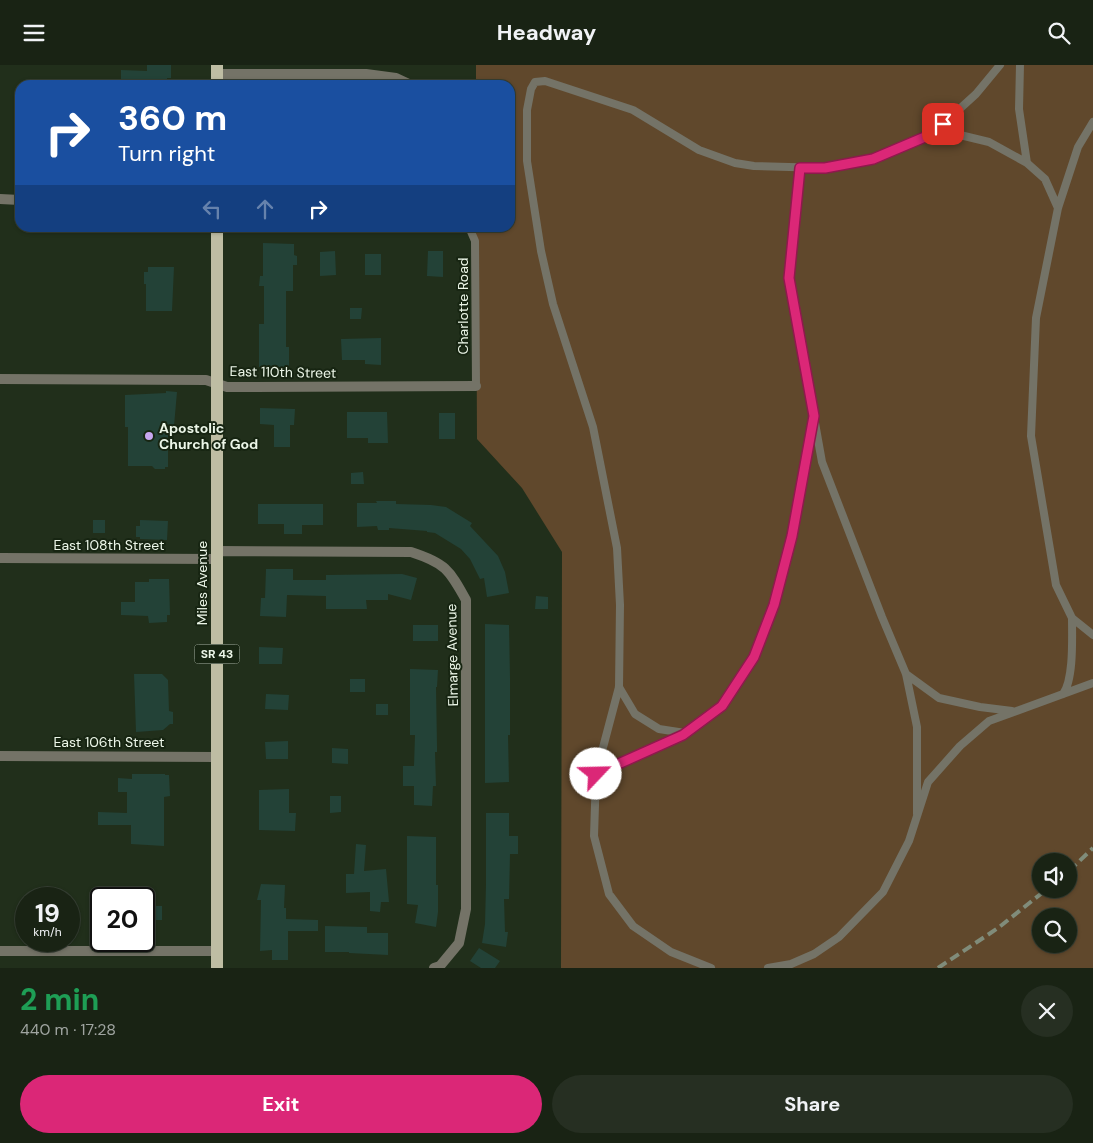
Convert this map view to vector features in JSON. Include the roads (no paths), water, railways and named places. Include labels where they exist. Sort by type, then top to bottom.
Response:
[{"type":"main road","name":"Miles Avenue","points":[[218,232],[218,968]]},
{"type":"street","points":[[217,75],[366,74],[400,80]]},
{"type":"street","points":[[0,199],[15,199]]},
{"type":"street","name":"East 110th Street","points":[[0,379],[206,380],[227,387],[476,386]]},
{"type":"street","name":"Elmarge Avenue","points":[[218,555],[411,552],[433,559],[452,574],[466,600],[466,909],[459,943],[440,965],[434,968]]},
{"type":"street","name":"East 108th Street","points":[[0,558],[218,555]]},
{"type":"street","name":"East 106th Street","points":[[0,755],[218,757]]},
{"type":"street","points":[[0,951],[218,951]]},
{"type":"lane","points":[[711,968],[671,952],[633,926],[608,894],[594,836],[596,774],[619,687],[620,605],[617,549],[593,427],[553,304],[541,251],[527,161],[527,111],[531,89],[535,82],[545,81],[633,111],[699,150],[736,163],[754,166],[825,168],[873,159],[932,134],[976,94],[1000,65]]},
{"type":"lane","points":[[1020,65],[1019,109],[1027,163]]},
{"type":"lane","points":[[1093,122],[1078,147],[1058,208],[1036,318],[1031,435],[1056,585],[1072,618],[1093,635]]},
{"type":"lane","points":[[932,134],[960,135],[989,142],[1027,163],[1045,179],[1058,208]]},
{"type":"lane","points":[[800,168],[789,278],[822,462],[882,617],[906,673],[918,727],[918,814]]},
{"type":"lane","name":"Charlotte Road","points":[[471,232],[475,241],[476,386]]},
{"type":"lane","points":[[596,774],[685,733],[722,706],[754,657],[774,605],[792,536],[814,416]]},
{"type":"lane","points":[[1064,694],[1067,689],[1072,653],[1072,618]]},
{"type":"lane","points":[[906,673],[939,699],[980,707],[1015,711]]},
{"type":"lane","points":[[768,968],[791,963],[814,954],[839,937],[884,892],[909,841],[928,782],[960,746],[989,721],[1093,683]]},
{"type":"lane","points":[[619,687],[635,714],[659,729],[685,733]]},
{"type":"railway","points":[[1077,863],[1093,848]]},
{"type":"railway","points":[[938,968],[998,928],[1036,898]]},
{"type":"place","name":"Apostolic Church of God","points":[[149,436]]}]
